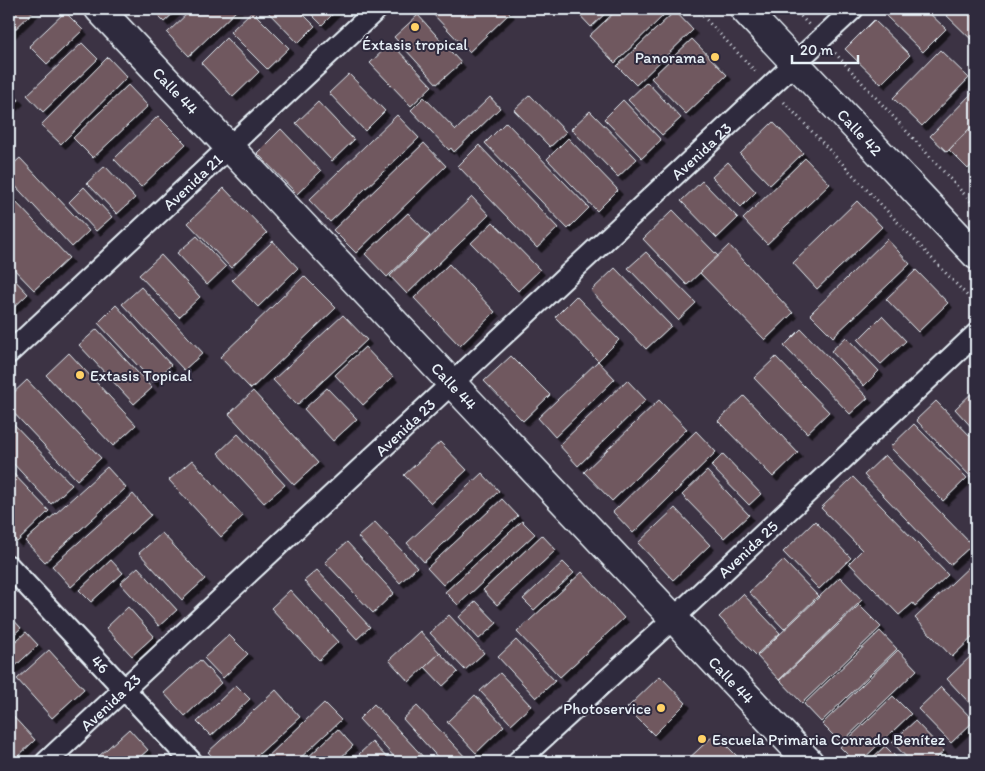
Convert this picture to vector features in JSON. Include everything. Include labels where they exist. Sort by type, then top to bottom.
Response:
[{"type":"street","name":"Calle 44","points":[[99,9],[809,762]]},
{"type":"street","name":"Avenida 21","points":[[9,353],[377,9]]},
{"type":"street","name":"Calle 42","points":[[744,9],[976,255]]},
{"type":"street","name":"Avenida 23","points":[[46,762],[454,384],[853,9]]},
{"type":"street","name":"Avenida 25","points":[[517,762],[674,618],[976,334]]},
{"type":"street","name":"46","points":[[9,566],[192,762]]},
{"type":"path","points":[[696,9],[976,305]]},
{"type":"path","points":[[794,9],[976,207]]},
{"type":"building","points":[[9,9],[34,11],[9,35]]},
{"type":"building","points":[[151,9],[178,9],[164,22]]},
{"type":"building","points":[[192,9],[238,9],[189,56],[167,33]]},
{"type":"building","points":[[265,9],[298,9],[315,26],[298,43]]},
{"type":"building","points":[[306,9],[338,9],[322,25]]},
{"type":"building","points":[[436,9],[506,9],[510,13],[469,52],[432,13]]},
{"type":"building","points":[[574,9],[610,9],[591,27]]},
{"type":"building","points":[[618,9],[666,9],[668,11],[615,63],[589,36]]},
{"type":"building","points":[[889,9],[925,9],[946,29],[923,52],[884,14]]},
{"type":"building","points":[[940,9],[976,9],[976,44]]},
{"type":"building","points":[[252,11],[289,48],[267,69],[230,32]]},
{"type":"building","points":[[675,11],[693,30],[636,85],[617,66]]},
{"type":"building","points":[[65,12],[83,30],[47,64],[29,46]]},
{"type":"building","points":[[418,15],[461,63],[437,84],[394,37]]},
{"type":"building","points":[[874,20],[910,55],[881,84],[845,49]]},
{"type":"building","points":[[226,38],[259,72],[233,97],[201,63]]},
{"type":"building","points":[[692,39],[727,75],[686,114],[651,78]]},
{"type":"building","points":[[82,43],[98,59],[43,112],[27,95]]},
{"type":"building","points":[[391,43],[432,86],[411,106],[370,63]]},
{"type":"building","points":[[940,50],[969,78],[922,126],[893,98]]},
{"type":"building","points":[[108,57],[127,77],[61,144],[41,125]]},
{"type":"building","points":[[349,74],[385,111],[365,131],[329,93]]},
{"type":"building","points":[[647,82],[681,118],[662,135],[628,100]]},
{"type":"building","points":[[128,85],[148,106],[93,158],[73,138]]},
{"type":"building","points":[[9,89],[19,100],[9,109]]},
{"type":"building","points":[[976,89],[976,122],[947,152],[930,136]]},
{"type":"building","points":[[530,95],[566,132],[550,147],[514,110]]},
{"type":"building","points":[[424,97],[456,130],[490,97],[500,108],[454,152],[451,148],[449,150],[411,110]]},
{"type":"building","points":[[623,100],[661,140],[642,158],[604,119]]},
{"type":"building","points":[[318,102],[354,140],[332,161],[296,123]]},
{"type":"building","points":[[590,111],[637,159],[618,177],[571,129]]},
{"type":"building","points":[[397,115],[419,138],[330,222],[309,200]]},
{"type":"building","points":[[158,116],[186,144],[141,187],[114,159]]},
{"type":"building","points":[[506,122],[589,208],[568,229],[485,143]]},
{"type":"building","points":[[773,122],[803,153],[770,185],[740,154]]},
{"type":"building","points":[[976,122],[976,160],[968,169],[949,150]]},
{"type":"building","points":[[281,129],[321,171],[297,194],[257,153]]},
{"type":"building","points":[[568,138],[618,190],[597,211],[547,159]]},
{"type":"building","points":[[424,143],[446,166],[356,253],[333,230]]},
{"type":"building","points":[[479,145],[558,228],[537,248],[458,166]]},
{"type":"building","points":[[20,158],[89,231],[72,247],[9,179],[9,168]]},
{"type":"building","points":[[805,158],[830,184],[767,244],[743,219]]},
{"type":"building","points":[[728,162],[756,192],[741,207],[712,177]]},
{"type":"building","points":[[105,166],[135,198],[117,214],[87,183]]},
{"type":"building","points":[[702,181],[738,218],[717,238],[681,201]]},
{"type":"building","points":[[84,187],[112,217],[96,231],[69,202]]},
{"type":"building","points":[[224,188],[267,233],[231,268],[188,223]]},
{"type":"building","points":[[9,192],[16,200],[9,207]]},
{"type":"building","points":[[472,197],[489,215],[407,294],[390,276]]},
{"type":"building","points":[[15,201],[69,258],[34,290],[9,264],[9,207]]},
{"type":"building","points":[[857,201],[882,227],[817,289],[793,263]]},
{"type":"building","points":[[673,210],[718,256],[687,285],[643,239]]},
{"type":"building","points":[[408,213],[430,236],[387,277],[365,254]]},
{"type":"building","points":[[493,222],[540,270],[518,291],[471,243]]},
{"type":"building","points":[[197,236],[226,267],[207,285],[177,253]]},
{"type":"building","points":[[887,239],[910,264],[833,337],[810,314]]},
{"type":"building","points":[[273,241],[298,268],[258,307],[232,280]]},
{"type":"building","points":[[729,245],[793,313],[765,340],[700,273]]},
{"type":"building","points":[[646,252],[696,303],[678,320],[628,268]]},
{"type":"building","points":[[161,255],[200,297],[179,317],[139,275]]},
{"type":"building","points":[[449,264],[495,312],[460,346],[414,298]]},
{"type":"building","points":[[615,268],[671,326],[646,349],[591,291]]},
{"type":"building","points":[[916,270],[948,303],[918,332],[886,299]]},
{"type":"building","points":[[9,274],[28,294],[9,312]]},
{"type":"building","points":[[304,276],[336,308],[251,389],[220,357]]},
{"type":"building","points":[[141,287],[203,353],[184,370],[122,304]]},
{"type":"building","points":[[576,296],[619,340],[598,361],[555,317]]},
{"type":"building","points":[[116,305],[171,365],[153,382],[98,323]]},
{"type":"building","points":[[343,315],[367,340],[297,405],[273,380]]},
{"type":"building","points":[[882,316],[906,341],[881,364],[858,340]]},
{"type":"building","points":[[97,329],[152,388],[134,404],[79,345]]},
{"type":"building","points":[[801,329],[868,398],[850,414],[784,346]]},
{"type":"building","points":[[846,337],[879,371],[864,386],[831,351]]},
{"type":"building","points":[[365,347],[393,377],[363,405],[335,375]]},
{"type":"building","points":[[69,353],[136,425],[113,446],[46,375]]},
{"type":"building","points":[[511,356],[550,395],[523,421],[484,381]]},
{"type":"building","points":[[776,357],[829,412],[807,433],[754,378]]},
{"type":"building","points":[[598,361],[615,379],[555,437],[538,418]]},
{"type":"building","points":[[27,380],[101,458],[77,480],[9,408],[9,397]]},
{"type":"building","points":[[627,380],[646,400],[578,466],[559,445]]},
{"type":"building","points":[[327,388],[357,419],[333,441],[304,409]]},
{"type":"building","points":[[976,389],[976,432],[955,409]]},
{"type":"building","points":[[253,391],[318,463],[294,485],[229,414]]},
{"type":"building","points":[[744,396],[798,453],[773,477],[718,421]]},
{"type":"building","points":[[659,400],[687,429],[612,501],[584,472]]},
{"type":"building","points":[[936,401],[976,442],[976,474],[972,478],[916,420]]},
{"type":"building","points":[[9,419],[72,485],[51,504],[9,459]]},
{"type":"building","points":[[914,424],[967,478],[943,501],[890,447]]},
{"type":"building","points":[[696,431],[716,452],[633,533],[613,512]]},
{"type":"building","points":[[238,434],[285,485],[264,503],[218,453]]},
{"type":"building","points":[[440,442],[467,470],[431,503],[404,475]]},
{"type":"building","points":[[723,454],[761,494],[749,505],[711,466]]},
{"type":"building","points":[[885,455],[972,545],[950,565],[864,475]]},
{"type":"building","points":[[192,460],[243,516],[221,537],[169,480]]},
{"type":"building","points":[[107,467],[126,488],[45,562],[25,541]]},
{"type":"building","points":[[9,469],[49,511],[17,542],[9,534]]},
{"type":"building","points":[[707,471],[749,515],[724,538],[682,495]]},
{"type":"building","points":[[482,473],[499,491],[424,562],[407,543]]},
{"type":"building","points":[[853,477],[948,575],[915,606],[913,603],[899,615],[849,563],[862,550],[821,508]]},
{"type":"building","points":[[133,494],[151,515],[71,587],[52,566]]},
{"type":"building","points":[[502,499],[518,516],[443,585],[427,568]]},
{"type":"building","points":[[675,508],[710,545],[673,580],[638,543]]},
{"type":"building","points":[[522,521],[535,534],[458,605],[445,592]]},
{"type":"building","points":[[815,521],[851,558],[819,589],[783,552]]},
{"type":"building","points":[[375,522],[417,567],[400,583],[358,537]]},
{"type":"building","points":[[162,533],[205,579],[182,600],[139,553]]},
{"type":"building","points":[[542,535],[556,550],[497,605],[483,590]]},
{"type":"building","points":[[347,542],[394,593],[373,613],[325,562]]},
{"type":"building","points":[[111,560],[123,573],[91,602],[79,590]]},
{"type":"building","points":[[783,560],[818,596],[784,629],[749,592]]},
{"type":"building","points":[[563,562],[574,573],[534,610],[523,599]]},
{"type":"building","points":[[972,564],[976,568],[976,634],[952,657],[915,618]]},
{"type":"building","points":[[138,567],[177,610],[159,626],[120,583]]},
{"type":"building","points":[[317,570],[370,627],[357,639],[304,581]]},
{"type":"building","points":[[582,572],[624,618],[560,677],[517,632]]},
{"type":"building","points":[[840,577],[862,600],[779,680],[757,656]]},
{"type":"building","points":[[290,590],[338,642],[319,660],[271,608]]},
{"type":"building","points":[[743,594],[780,633],[756,655],[719,617]]},
{"type":"building","points":[[476,601],[497,623],[479,639],[459,617]]},
{"type":"building","points":[[859,605],[881,627],[802,703],[780,680]]},
{"type":"building","points":[[128,607],[154,636],[132,656],[106,628]]},
{"type":"building","points":[[9,615],[21,628],[9,639]]},
{"type":"building","points":[[449,615],[484,653],[465,670],[430,633]]},
{"type":"building","points":[[420,631],[440,653],[409,682],[389,660]]},
{"type":"building","points":[[880,631],[897,649],[821,722],[804,704]]},
{"type":"building","points":[[26,632],[38,645],[9,672],[9,647]]},
{"type":"building","points":[[229,635],[248,654],[223,678],[204,658]]},
{"type":"building","points":[[516,640],[555,681],[536,698],[498,657]]},
{"type":"building","points":[[49,650],[84,689],[52,718],[17,679]]},
{"type":"building","points":[[898,650],[917,670],[841,743],[822,724]]},
{"type":"building","points":[[975,652],[976,654],[976,710],[947,679]]},
{"type":"building","points":[[440,653],[458,672],[443,686],[425,667]]},
{"type":"building","points":[[200,660],[221,683],[185,716],[164,693]]},
{"type":"building","points":[[500,673],[531,706],[511,724],[480,691]]},
{"type":"building","points":[[660,676],[686,703],[654,735],[627,708]]},
{"type":"building","points":[[236,685],[250,699],[211,736],[197,722]]},
{"type":"building","points":[[941,687],[974,721],[951,743],[918,709]]},
{"type":"building","points":[[276,690],[300,717],[250,762],[217,762],[208,752]]},
{"type":"building","points":[[475,695],[504,726],[476,753],[447,722]]},
{"type":"building","points":[[893,696],[911,714],[860,762],[855,762],[840,747]]},
{"type":"building","points":[[324,703],[341,720],[296,762],[262,762]]},
{"type":"building","points":[[374,704],[428,762],[399,762],[359,719]]},
{"type":"building","points":[[417,706],[468,760],[466,762],[442,762],[403,719]]},
{"type":"building","points":[[9,712],[35,740],[15,759],[9,752]]},
{"type":"building","points":[[915,721],[944,751],[932,762],[911,762],[892,742]]},
{"type":"building","points":[[129,729],[148,750],[134,762],[103,762],[98,757]]},
{"type":"building","points":[[338,729],[353,746],[336,762],[303,762]]},
{"type":"building","points":[[715,734],[743,762],[685,762]]},
{"type":"building","points":[[372,742],[391,762],[366,762],[359,754]]},
{"type":"building","points":[[885,746],[901,762],[868,762]]},
{"type":"building","points":[[158,756],[164,762],[150,762]]},
{"type":"place","name":"Éxtasis tropical","points":[[415,27]]},
{"type":"place","name":"Panorama","points":[[715,57]]},
{"type":"place","name":"Extasis Topical","points":[[80,375]]},
{"type":"place","name":"Photoservice","points":[[661,708]]},
{"type":"place","name":"Escuela Primaria Conrado Benítez","points":[[702,739]]}]
